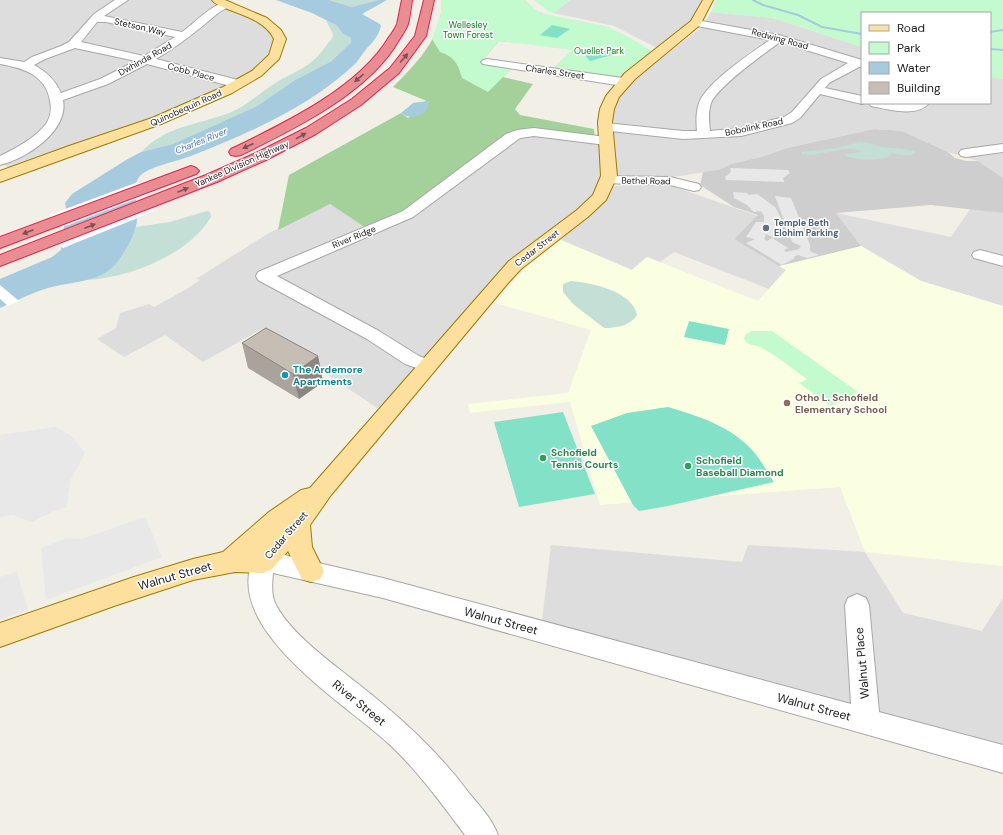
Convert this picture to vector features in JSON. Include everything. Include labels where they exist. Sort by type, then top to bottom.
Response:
[{"type":"highway","name":"Yankee Division Highway","points":[[222,158],[297,121],[325,104],[358,79],[377,61],[393,42],[404,19],[407,0]]},
{"type":"highway","name":"Yankee Division Highway","points":[[0,243],[56,222],[217,176],[265,155],[316,128],[353,104],[384,79],[411,50],[425,27],[429,0]]},
{"type":"highway","name":"Yankee Division Highway","points":[[0,261],[54,240],[146,196],[201,167]]},
{"type":"highway","points":[[0,267],[54,240]]},
{"type":"main road","name":"Cedar Street","points":[[263,562],[298,524],[323,489],[502,279],[527,255],[592,206],[602,193],[608,180],[609,169],[606,113],[610,102],[623,82],[696,23],[708,0]]},
{"type":"main road","name":"Quinobequin Road","points":[[2,171],[172,116],[238,84],[256,73],[273,59],[279,49],[280,39],[276,30],[270,25],[221,2]]},
{"type":"main road","name":"Cedar Street","points":[[263,562],[266,549],[272,536],[323,489]]},
{"type":"main road","points":[[229,563],[278,519],[323,489]]},
{"type":"main road","points":[[298,524],[299,547],[311,571]]},
{"type":"main road","name":"Walnut Street","points":[[0,635],[107,596],[182,573],[229,563],[247,561],[263,562]]},
{"type":"street","points":[[26,67],[31,62],[41,57],[63,50],[73,44],[95,19],[111,4],[123,0]]},
{"type":"street","name":"Dwhinda Road","points":[[57,98],[82,91],[145,60],[184,36],[218,8],[221,2]]},
{"type":"street","name":"Stetson Way","points":[[95,19],[106,19],[184,36]]},
{"type":"street","name":"Redwing Road","points":[[696,23],[779,38],[859,63]]},
{"type":"street","points":[[704,135],[702,122],[705,102],[708,98],[734,71],[779,38]]},
{"type":"street","name":"Cobb Place","points":[[73,44],[192,71],[238,84]]},
{"type":"street","points":[[0,61],[41,57]]},
{"type":"street","points":[[0,61],[26,67],[47,78],[53,87],[57,98],[56,114],[47,130],[23,149],[2,171]]},
{"type":"street","name":"Charles Street","points":[[487,62],[623,82]]},
{"type":"street","name":"Bobolink Road","points":[[606,134],[704,135],[741,132],[788,120],[796,115],[825,81],[859,63]]},
{"type":"street","points":[[817,90],[861,100]]},
{"type":"street","points":[[881,104],[906,108],[918,107],[922,104]]},
{"type":"street","name":"River Ridge","points":[[428,366],[412,360],[373,335],[264,276],[411,212],[515,135],[528,132],[606,134]]},
{"type":"street","points":[[966,153],[1003,148]]},
{"type":"street","name":"Bethel Road","points":[[608,180],[693,182]]},
{"type":"street","points":[[980,255],[1003,261]]},
{"type":"street","name":"Walnut Street","points":[[263,562],[280,564],[383,588],[1003,759]]},
{"type":"street","name":"River Street","points":[[263,562],[260,581],[261,597],[266,610],[275,624],[318,669],[383,721],[411,747],[452,795],[483,835]]},
{"type":"street","name":"Walnut Place","points":[[857,605],[866,721]]},
{"type":"shaded area","points":[[0,0],[213,0],[269,26],[274,33],[273,55],[251,74],[146,124],[13,168],[7,167],[0,158]]},
{"type":"shaded area","points":[[329,0],[378,0],[352,7]]},
{"type":"shaded area","points":[[570,0],[702,0],[689,25],[659,49],[614,26],[554,13]]},
{"type":"shaded area","points":[[711,12],[773,18],[861,47],[861,104],[991,104],[991,77],[1003,79],[1003,178],[978,161],[948,152],[902,131],[874,129],[787,148],[761,157],[731,164],[719,170],[673,177],[615,175],[611,138],[613,110],[621,91],[703,26]]},
{"type":"shaded area","points":[[326,20],[336,25],[343,34],[352,40],[349,47],[330,62],[295,80],[257,106],[173,144],[141,152],[161,136],[172,131],[236,110],[277,82],[312,62],[333,37]]},
{"type":"shaded area","points":[[874,129],[902,131],[948,152],[955,158],[966,161],[978,161],[1003,178],[1003,213],[931,205],[836,213],[861,246],[779,266],[734,239],[758,215],[734,207],[700,185],[703,172],[719,170],[731,164],[761,157],[787,148]]},
{"type":"shaded area","points":[[524,134],[602,144],[604,177],[594,194],[379,409],[260,330],[203,362],[165,335],[124,357],[97,339],[116,328],[120,313],[149,304],[154,307],[190,287],[200,280],[196,279],[269,233],[330,204],[366,228],[370,234]]},
{"type":"shaded area","points":[[860,142],[883,147],[907,149],[916,152],[910,155],[890,154],[887,158],[872,160],[860,159],[845,155],[861,152],[859,150],[852,149],[808,155],[801,154],[801,152],[837,148]]},
{"type":"shaded area","points":[[730,168],[788,170],[790,173],[783,178],[784,182],[726,180],[725,177],[731,172]]},
{"type":"shaded area","points":[[666,184],[758,216],[734,239],[786,270],[769,289],[674,252],[660,262],[647,257],[632,270],[561,240],[599,204],[613,186]]},
{"type":"shaded area","name":"Temple Beth Elohim Parking","points":[[733,192],[747,193],[749,195],[757,194],[775,207],[781,218],[780,228],[774,238],[766,234],[764,239],[767,241],[772,238],[788,248],[784,250],[786,252],[799,249],[801,246],[792,242],[775,196],[791,198],[810,245],[810,251],[819,255],[807,258],[798,255],[782,265],[746,243],[755,239],[746,237],[756,222],[764,222],[764,216],[761,211],[754,212],[747,205],[734,198]]},
{"type":"shaded area","points":[[970,209],[1003,213],[1003,306],[921,281],[861,246],[836,213],[951,237]]},
{"type":"shaded area","points":[[207,211],[210,212],[211,217],[200,231],[172,254],[156,262],[120,275],[85,280],[109,270],[118,262],[136,227],[170,222]]},
{"type":"shaded area","name":"Otho L. Schofield Elementary School","points":[[561,240],[632,270],[647,257],[758,301],[786,270],[779,266],[861,246],[921,281],[1003,306],[1003,566],[865,552],[840,487],[600,505],[570,402],[470,413],[468,404],[568,393],[591,330],[495,303],[526,268]]},
{"type":"shaded area","points":[[571,281],[600,286],[619,294],[628,300],[634,307],[637,315],[627,324],[613,328],[604,328],[573,304],[563,292],[563,284]]},
{"type":"shaded area","points":[[55,427],[72,436],[85,453],[70,481],[67,507],[31,522],[13,515],[0,517],[0,435]]},
{"type":"shaded area","points":[[145,517],[162,557],[46,600],[41,548],[67,538],[81,539]]},
{"type":"shaded area","points":[[551,545],[742,562],[748,545],[865,552],[903,613],[982,631],[1003,598],[1003,751],[542,621]]},
{"type":"shaded area","points":[[17,572],[28,610],[0,619],[0,577]]},
{"type":"green space","name":"Wellesley Town Forest","points":[[441,0],[524,0],[536,11],[546,15],[520,43],[499,41],[479,64],[511,69],[503,77],[533,84],[515,109],[520,115],[594,129],[595,139],[531,130],[409,207],[366,228],[330,204],[278,230],[289,175],[401,113],[408,118],[429,102],[393,87],[411,69],[434,37],[441,13]]},
{"type":"green space","points":[[441,0],[524,0],[540,13],[605,26],[627,36],[652,51],[615,79],[551,70],[572,50],[499,41],[479,64],[511,69],[488,92],[462,78],[455,62],[449,56],[440,52],[432,39],[441,14]]},
{"type":"green space","points":[[534,0],[570,0],[554,13],[548,11]]},
{"type":"green space","points":[[716,0],[1003,0],[1003,79],[991,77],[991,12],[861,12],[861,47],[773,18],[711,12]]},
{"type":"green space","points":[[552,25],[570,29],[557,38],[540,35]]},
{"type":"green space","name":"Ouellet Park","points":[[589,48],[600,48],[611,52],[612,55],[590,61],[581,51]]},
{"type":"green space","points":[[689,321],[729,329],[725,345],[684,337]]},
{"type":"green space","points":[[752,331],[772,331],[858,392],[831,406],[799,383],[807,379],[768,351],[747,343],[744,338],[746,334]]},
{"type":"green space","name":"Schofield Baseball Diamond","points":[[668,407],[714,423],[735,435],[753,451],[774,482],[668,506],[639,511],[633,505],[591,426],[627,413]]},
{"type":"green space","name":"Schofield Tennis Courts","points":[[563,412],[595,494],[519,507],[494,422]]},
{"type":"water","name":"Charles River","points":[[276,0],[329,0],[352,7],[378,0],[387,0],[362,14],[381,25],[378,35],[356,63],[319,93],[299,106],[257,128],[191,156],[155,167],[140,176],[137,181],[135,193],[137,213],[135,230],[122,255],[109,271],[84,281],[42,290],[0,308],[0,279],[52,257],[61,250],[66,209],[65,203],[72,194],[141,152],[173,144],[257,106],[295,80],[330,62],[351,43],[351,38],[343,34],[336,25],[312,13]]},
{"type":"water","points":[[429,102],[426,111],[418,116],[409,117],[401,113],[413,103]]},
{"type":"pier","points":[[138,182],[152,193],[63,227],[49,215]]},
{"type":"pier","points":[[140,200],[155,211],[63,248],[49,235]]},
{"type":"pier","points":[[0,285],[19,301],[8,306],[0,299]]},
{"type":"building","points":[[266,328],[318,356],[293,374],[242,343]]},
{"type":"waterway","points":[[753,0],[763,5],[798,15],[822,27],[861,34]]},
{"type":"waterway","points":[[991,32],[1003,30]]},
{"type":"waterway","points":[[991,49],[1003,50]]},
{"type":"place","name":"Temple Beth Elohim Parking","points":[[766,228]]},
{"type":"place","name":"The Ardemore Apartments","points":[[285,375]]},
{"type":"place","name":"Otho L. Schofield Elementary School","points":[[787,403]]},
{"type":"place","name":"Schofield Tennis Courts","points":[[543,458]]},
{"type":"place","name":"Schofield Baseball Diamond","points":[[688,466]]}]
